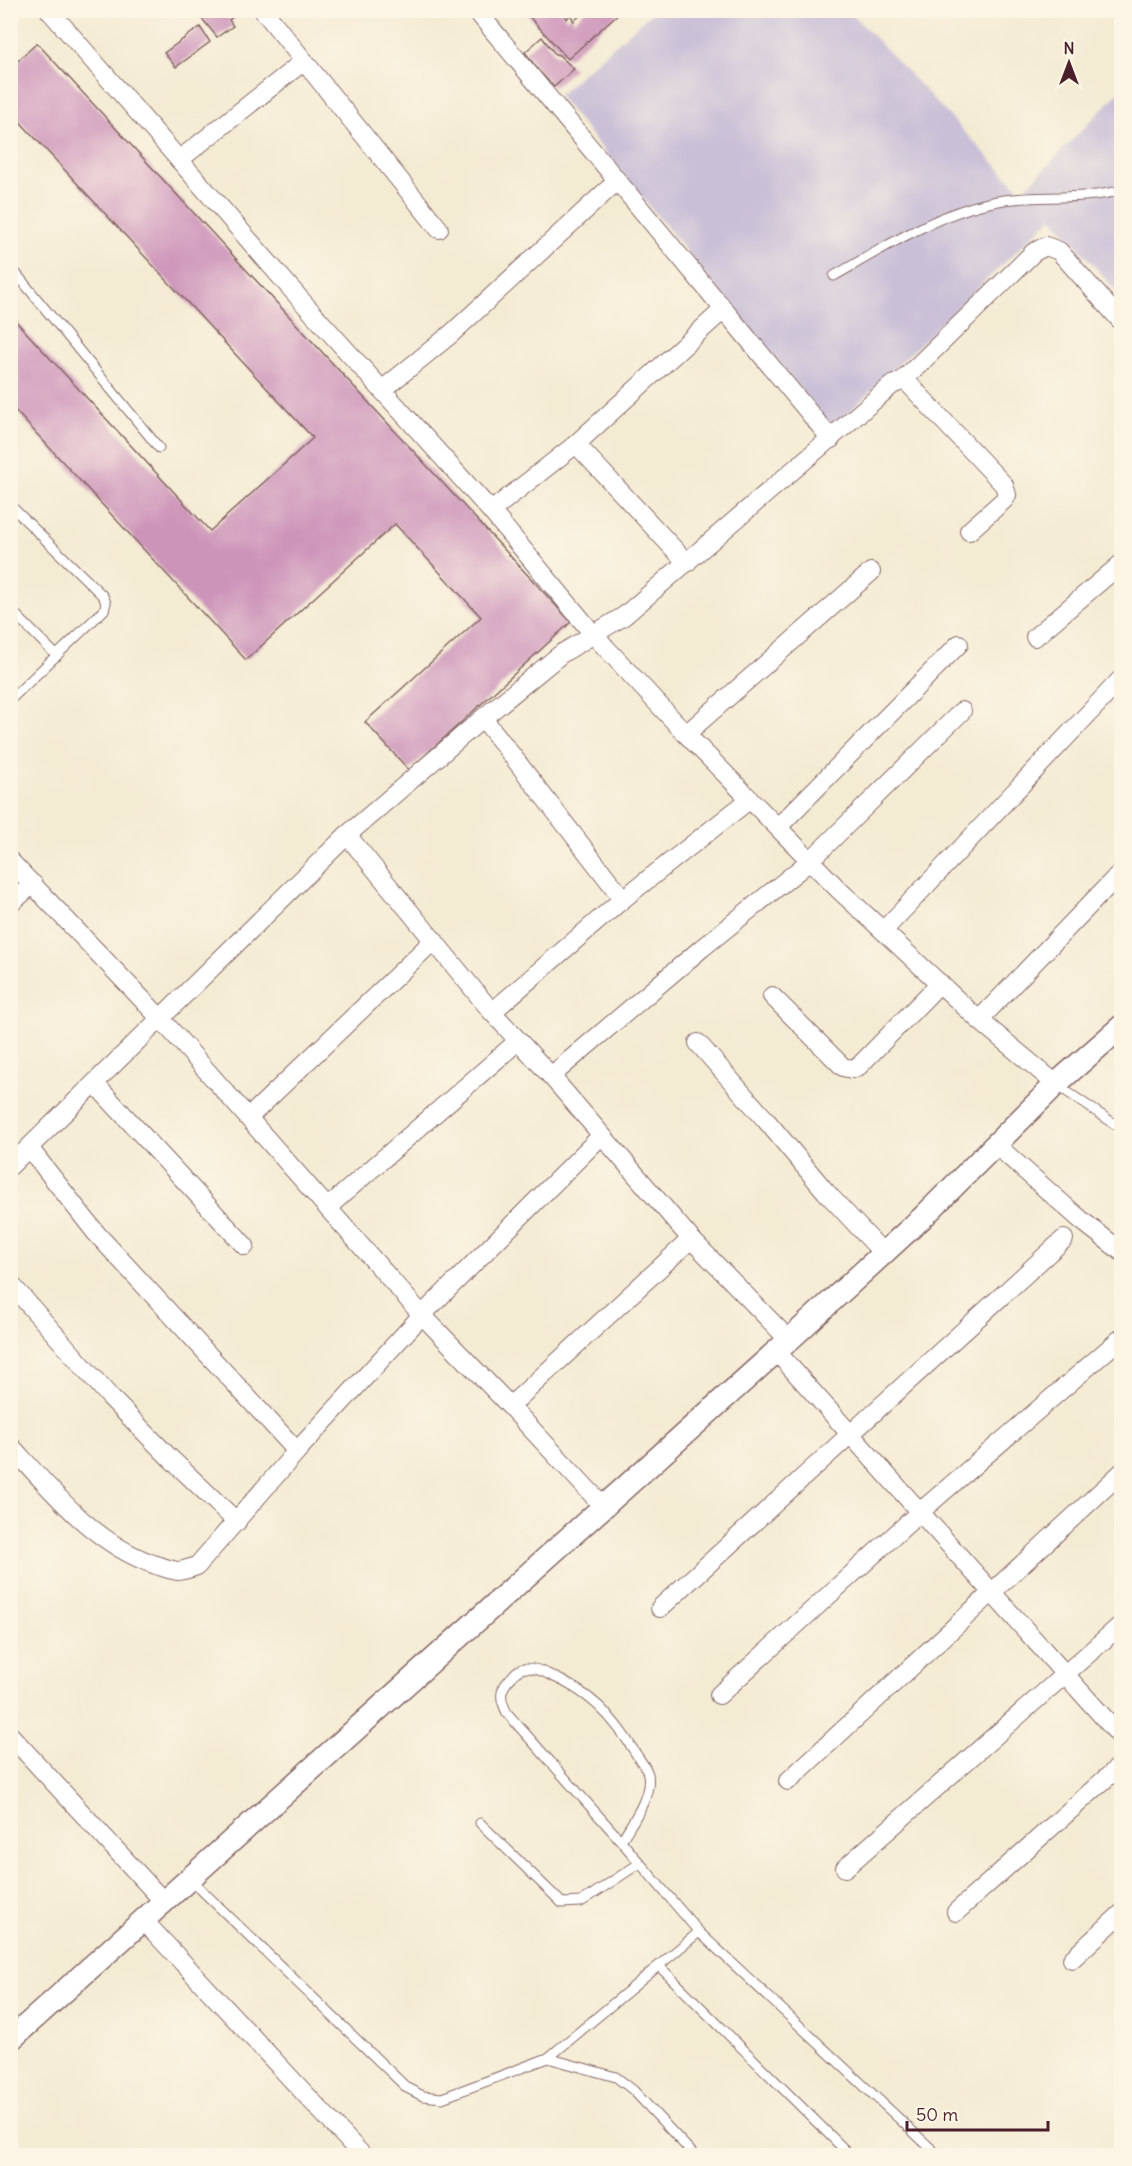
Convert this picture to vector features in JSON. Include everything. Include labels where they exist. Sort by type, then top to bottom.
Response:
[{"type":"street","points":[[49,10],[491,511],[594,634],[686,734],[810,861],[979,1020],[1056,1084]]},
{"type":"street","points":[[263,10],[440,229]]},
{"type":"street","points":[[476,10],[831,439]]},
{"type":"street","points":[[179,160],[304,61]]},
{"type":"street","points":[[382,390],[451,334],[617,181]]},
{"type":"street","points":[[10,1166],[30,1149],[347,835],[561,654],[624,616],[892,385],[902,381],[1034,252],[1046,246],[1059,251],[1122,322]]},
{"type":"street","points":[[491,511],[576,444],[723,310]]},
{"type":"street","points":[[902,381],[908,383],[1004,485],[1007,491],[1004,500],[969,531]]},
{"type":"street","points":[[576,444],[687,563]]},
{"type":"street","points":[[1035,637],[1122,563]]},
{"type":"street","points":[[686,734],[871,572]]},
{"type":"street","points":[[778,827],[959,644]]},
{"type":"street","points":[[884,930],[1122,678]]},
{"type":"street","points":[[551,1076],[702,948],[810,861],[962,711]]},
{"type":"street","points":[[483,718],[623,899]]},
{"type":"street","points":[[492,1012],[623,899],[749,800]]},
{"type":"street","points":[[347,835],[492,1012],[551,1076],[783,1346],[849,1433],[1122,1738]]},
{"type":"street","points":[[10,861],[160,1018],[422,1315],[603,1507]]},
{"type":"street","points":[[979,1020],[1122,871]]},
{"type":"street","points":[[10,904],[33,884]]},
{"type":"street","points":[[249,1117],[434,940]]},
{"type":"street","points":[[772,996],[843,1067],[852,1069],[859,1066],[940,983]]},
{"type":"street","points":[[10,2040],[783,1346],[996,1145],[1056,1084],[1122,1026]]},
{"type":"street","points":[[328,1207],[518,1041]]},
{"type":"street","points":[[698,1043],[826,1192],[883,1253]]},
{"type":"street","points":[[95,1084],[245,1246]]},
{"type":"street","points":[[10,1444],[81,1519],[104,1539],[142,1561],[179,1570],[197,1566],[297,1451],[422,1315],[601,1136]]},
{"type":"street","points":[[996,1145],[1081,1220],[1122,1252]]},
{"type":"street","points":[[30,1149],[96,1233],[297,1451]]},
{"type":"street","points":[[510,1406],[691,1239]]},
{"type":"street","points":[[660,1608],[1064,1239]]},
{"type":"street","points":[[10,1283],[110,1397],[237,1522]]},
{"type":"street","points":[[719,1695],[920,1512],[1120,1340]]},
{"type":"street","points":[[788,1781],[1122,1472]]},
{"type":"street","points":[[845,1868],[1122,1624]]},
{"type":"street","points":[[10,1735],[164,1902]]},
{"type":"street","points":[[956,1912],[1122,1764]]},
{"type":"street","points":[[1072,1959],[1122,1914]]},
{"type":"street","points":[[144,1921],[363,2156]]},
{"type":"lane","points":[[834,276],[901,238],[964,210],[989,202],[1122,190]]},
{"type":"lane","points":[[10,266],[159,448]]},
{"type":"lane","points":[[10,505],[103,596],[106,603],[104,610],[10,699]]},
{"type":"lane","points":[[10,609],[57,656]]},
{"type":"lane","points":[[1056,1084],[1122,1130]]},
{"type":"lane","points":[[621,1841],[642,1804],[647,1788],[648,1773],[620,1728],[591,1698],[541,1671],[519,1670],[502,1688],[501,1700],[507,1713],[699,1932],[939,2156]]},
{"type":"lane","points":[[480,1823],[562,1903],[581,1902],[640,1863]]},
{"type":"lane","points":[[190,1879],[407,2088],[423,2096],[442,2098],[548,2058],[699,1932]]},
{"type":"lane","points":[[659,1966],[851,2156]]},
{"type":"lane","points":[[548,2058],[616,2077],[633,2090],[695,2156]]},
{"type":"shaded area","points":[[654,11],[855,11],[852,14],[1022,192],[1121,90],[1121,297],[1052,217],[832,428],[558,95]]},
{"type":"building","points":[[195,10],[242,10],[229,20],[233,26],[217,37]]},
{"type":"building","points":[[523,10],[560,10],[567,19],[570,14],[574,21],[586,10],[622,10],[568,59]]},
{"type":"building","points":[[200,27],[210,42],[176,67],[164,53]]},
{"type":"building","points":[[542,37],[555,54],[574,69],[554,87],[525,52]]},
{"type":"building","points":[[37,43],[571,622],[409,770],[365,722],[481,617],[395,524],[246,660],[10,405],[10,315],[210,531],[313,438],[10,111],[10,68]]}]
